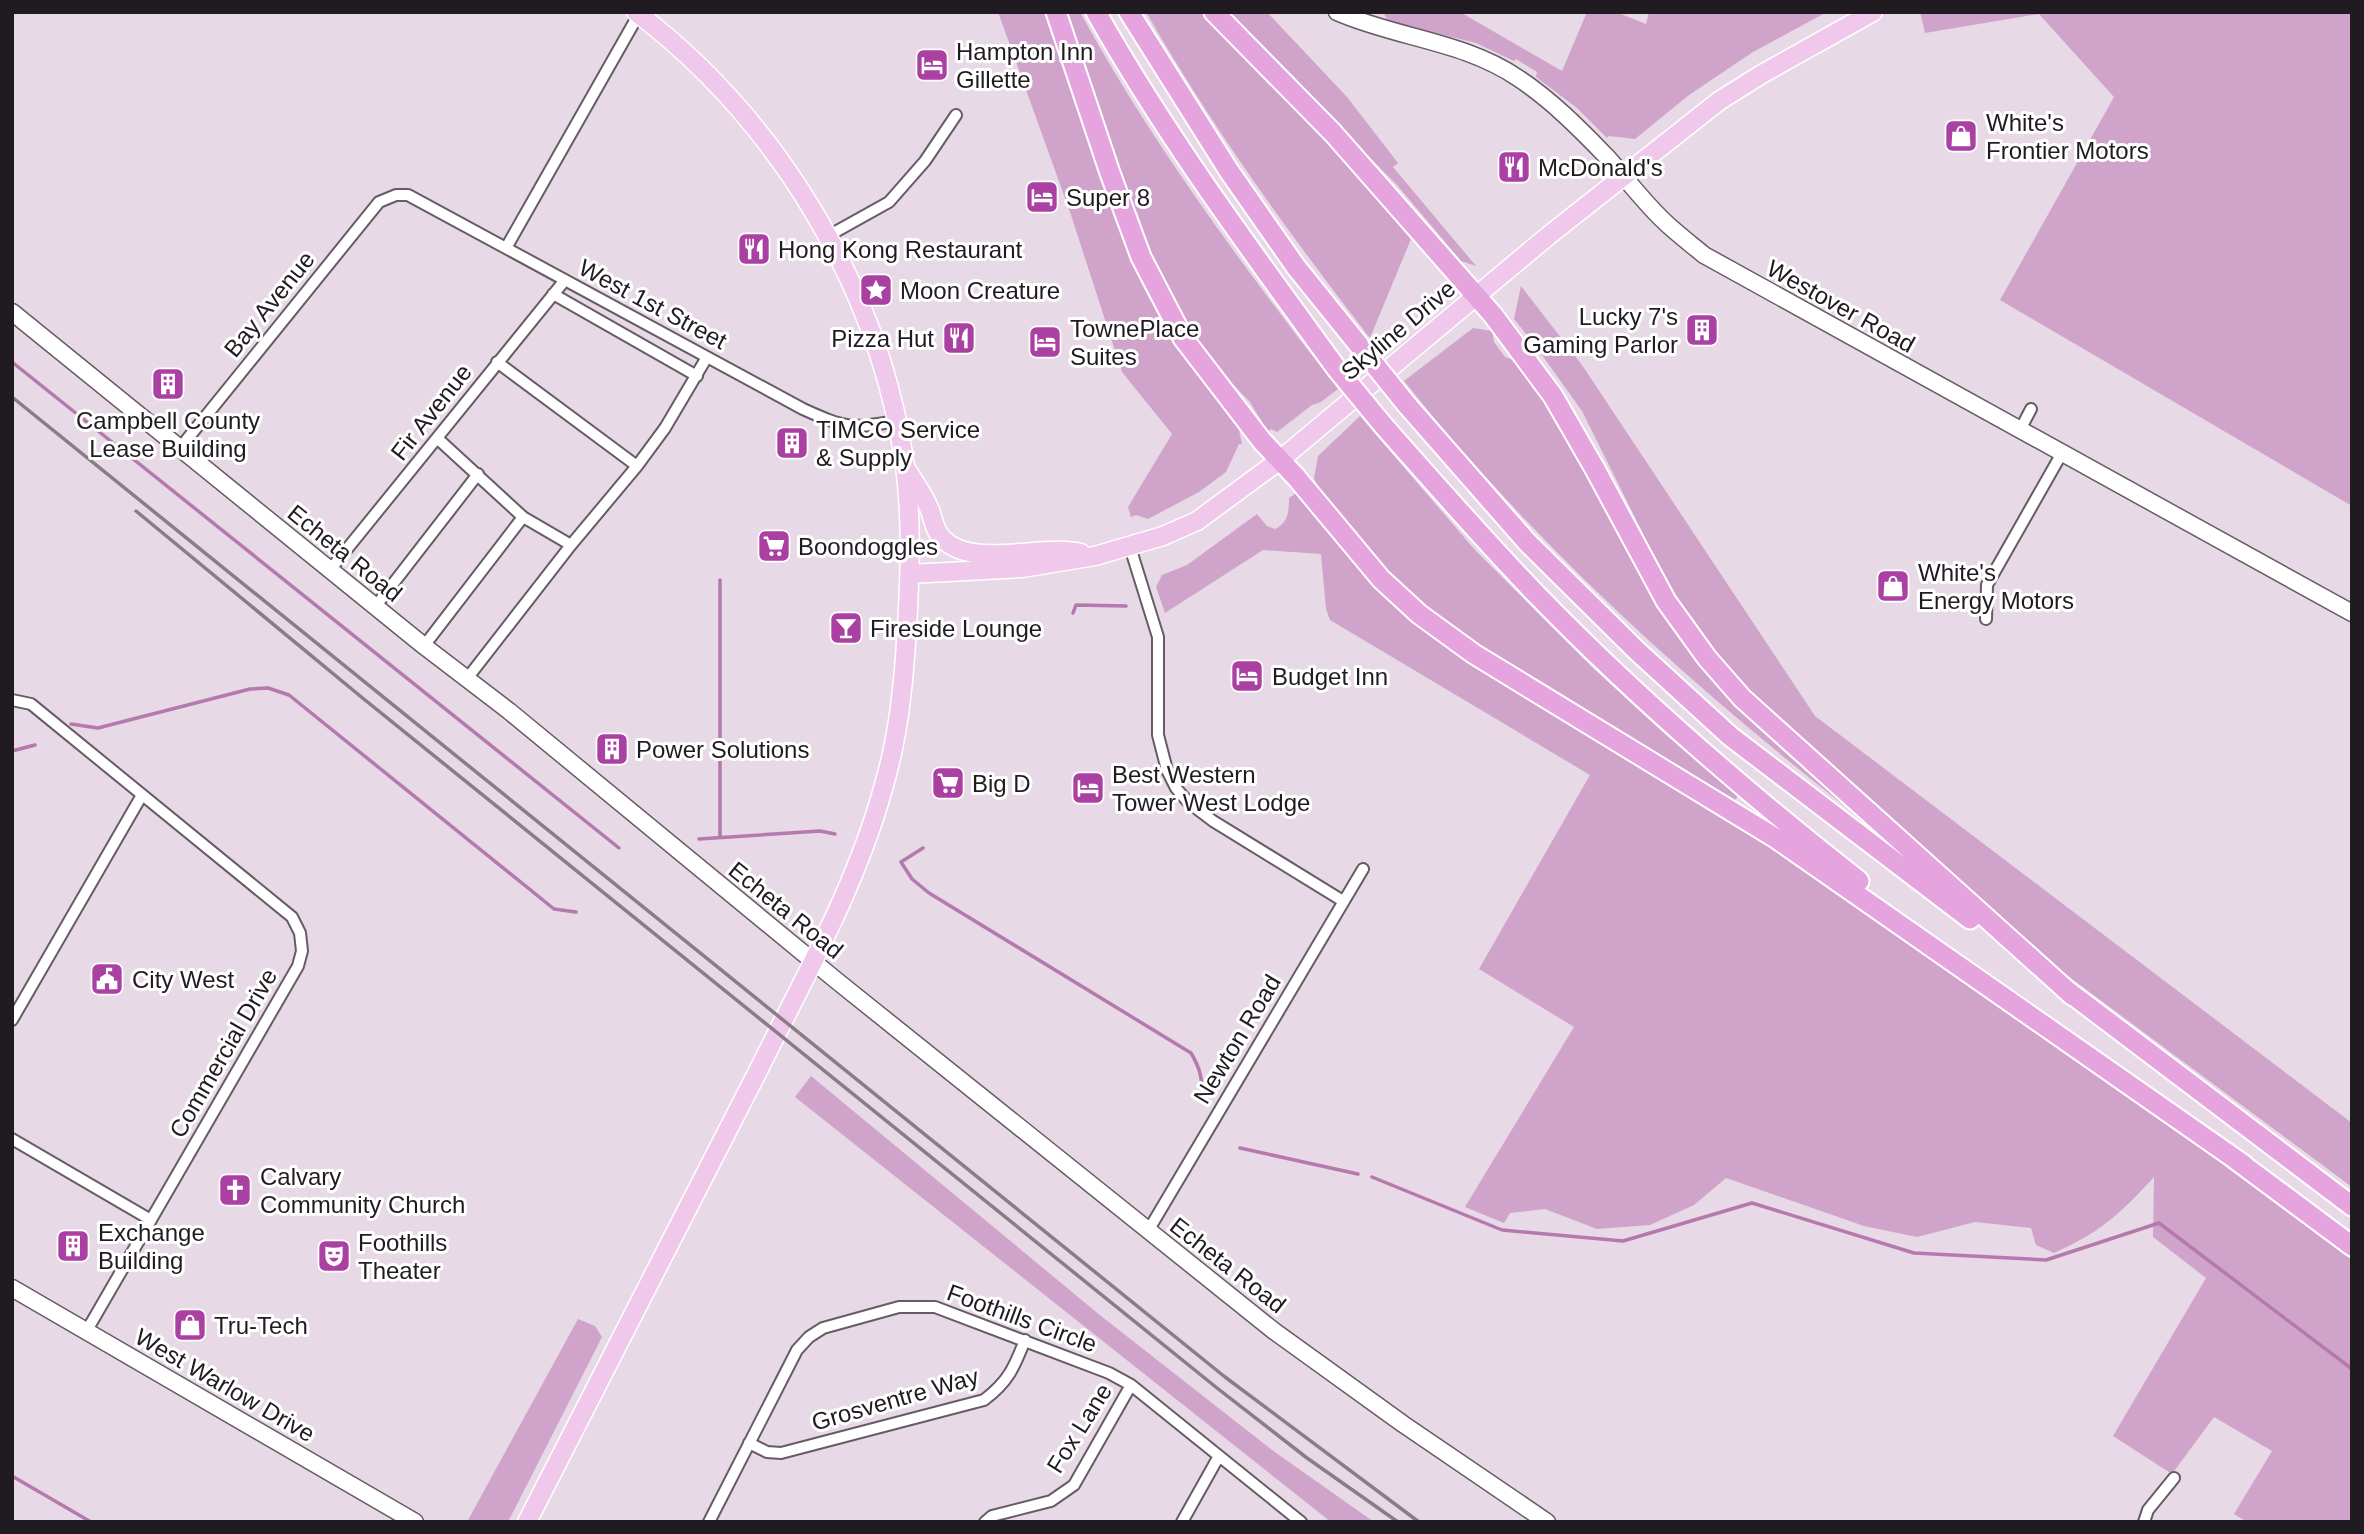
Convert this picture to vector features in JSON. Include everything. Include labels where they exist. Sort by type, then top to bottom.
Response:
[{"type":"highway","points":[[1056,12],[1110,173],[1142,257],[1182,338],[1254,430],[1381,579],[1419,614],[1474,654],[1777,839],[2244,1165]]},
{"type":"highway","points":[[1096,12],[1134,80],[1199,179],[1337,369],[1481,536],[1538,596],[1683,736],[1762,804],[1867,888],[2352,1246]]},
{"type":"highway","points":[[1129,12],[1229,170],[1296,267],[1407,405],[1527,542],[1636,650],[1730,736],[2352,1206]]},
{"type":"highway","points":[[1214,12],[1342,143],[1493,316],[1553,396],[1666,601],[1707,658],[1742,698],[2073,996]]},
{"type":"main road","name":"Skyline Drive","points":[[910,574],[1021,568],[1095,556],[1130,547],[1198,521],[1280,460],[1623,176],[1719,101],[1873,12]]},
{"type":"main road","points":[[527,1522],[813,961],[869,833],[892,752],[904,677],[910,574],[905,467],[896,421],[870,332],[828,236],[789,171],[758,130],[693,60],[638,13]]},
{"type":"main road","points":[[905,467],[929,507],[938,533],[953,547],[979,553],[1066,549],[1095,556]]},
{"type":"street","name":"Westover Road","points":[[1337,12],[1366,18],[1447,46],[1487,61],[1517,77],[1568,119],[1666,224],[1704,255],[2062,453],[2350,607]]},
{"type":"street","points":[[506,248],[638,13]]},
{"type":"street","points":[[828,236],[889,202],[925,160],[957,115]]},
{"type":"street","name":"West 1st Street","points":[[396,195],[408,195],[803,410],[842,426],[864,427],[896,421]]},
{"type":"street","name":"Bay Avenue","points":[[180,448],[379,202],[396,195]]},
{"type":"street","name":"Fir Avenue","points":[[330,570],[565,280]]},
{"type":"street","points":[[553,294],[696,376]]},
{"type":"street","name":"Echeta Road","points":[[12,312],[375,607],[509,711],[813,961],[1315,1363],[1547,1522]]},
{"type":"street","points":[[466,680],[571,545],[637,466],[665,428],[707,357]]},
{"type":"street","points":[[497,362],[637,466]]},
{"type":"street","points":[[2020,430],[2031,409]]},
{"type":"street","points":[[437,438],[523,517],[571,545]]},
{"type":"street","points":[[1986,618],[1987,585],[2062,453]]},
{"type":"street","points":[[375,607],[478,474]]},
{"type":"street","points":[[424,646],[523,517]]},
{"type":"street","points":[[1130,547],[1158,636],[1158,735],[1167,770],[1176,788],[1188,802],[1213,821],[1343,901]]},
{"type":"street","name":"Commercial Drive","points":[[12,700],[31,704],[292,917],[300,933],[302,950],[298,967],[86,1332]]},
{"type":"street","points":[[12,1020],[142,795]]},
{"type":"street","name":"Newton Road","points":[[1148,1231],[1363,869]]},
{"type":"street","points":[[12,1139],[150,1220]]},
{"type":"street","name":"West Warlow Drive","points":[[12,1288],[415,1522]]},
{"type":"street","name":"Foothills Circle","points":[[709,1522],[797,1350],[809,1337],[823,1328],[899,1307],[918,1306],[935,1307],[1025,1340],[1109,1373],[1131,1385],[1301,1522]]},
{"type":"street","name":"Grosventre Way","points":[[749,1443],[767,1452],[781,1453],[984,1400],[1001,1388],[1012,1371],[1025,1340]]},
{"type":"street","name":"Fox Lane","points":[[985,1522],[992,1516],[1051,1500],[1074,1485],[1131,1385]]},
{"type":"street","points":[[1182,1522],[1219,1456]]},
{"type":"street","points":[[2144,1522],[2148,1510],[2174,1478]]},
{"type":"shaded area","points":[[998,12],[1050,12],[1099,172],[1133,265],[1168,330],[1239,430],[1242,444],[1239,444],[1226,472],[1199,492],[1148,519],[1136,515],[1131,517],[1128,507],[1172,434],[1122,372],[1070,212]]},
{"type":"shaded area","points":[[1063,12],[1080,12],[1169,159],[1338,389],[1277,432],[1271,429],[1268,432],[1250,402],[1200,351],[1144,245]]},
{"type":"shaded area","points":[[1146,12],[1204,12],[1322,130],[1384,201],[1411,239],[1370,338],[1252,179],[1197,97]]},
{"type":"shaded area","points":[[1224,12],[1267,12],[1347,97],[1398,163],[1393,167],[1476,266],[1461,261],[1397,185]]},
{"type":"shaded area","points":[[1383,12],[1460,12],[1562,71],[1587,12],[1616,12],[1646,24],[1649,12],[1827,12],[1753,52],[1689,95],[1635,139],[1607,138],[1577,108],[1536,77],[1537,72],[1516,59],[1514,61],[1476,43],[1388,21]]},
{"type":"shaded area","points":[[1920,12],[2352,12],[2352,506],[2000,300],[2114,97],[2039,14],[1925,33]]},
{"type":"shaded area","points":[[1521,286],[1582,365],[1815,716],[2352,1123],[2352,1187],[2049,962],[1967,893],[1745,690],[1680,608],[1582,411],[1514,319]]},
{"type":"shaded area","points":[[1473,328],[1492,331],[1494,342],[1505,357],[1516,361],[1567,435],[1656,599],[1856,811],[1854,813],[1733,714],[1616,610],[1506,499],[1404,381]]},
{"type":"shaded area","points":[[1360,416],[1475,550],[1593,668],[1738,796],[1735,800],[1457,632],[1378,562],[1360,543],[1314,479],[1318,456]]},
{"type":"shaded area","points":[[1298,492],[1346,553],[1416,619],[1772,839],[2352,1260],[2352,1522],[2247,1522],[2234,1514],[2272,1451],[2214,1417],[2172,1474],[2113,1436],[2206,1278],[2153,1237],[2154,1177],[2109,1221],[2054,1253],[2036,1245],[2031,1228],[1975,1222],[1917,1237],[1864,1226],[1726,1178],[1694,1205],[1650,1225],[1597,1229],[1545,1209],[1510,1213],[1504,1223],[1465,1207],[1574,1027],[1479,969],[1590,775],[1330,620],[1326,609],[1321,554],[1263,550],[1165,613],[1156,587],[1162,575],[1187,565],[1257,514],[1267,526],[1275,529],[1279,527],[1287,516],[1289,498]]},
{"type":"shaded area","points":[[811,1076],[1101,1316],[1272,1450],[1374,1522],[1331,1522],[795,1097]]},
{"type":"shaded area","points":[[578,1319],[595,1326],[602,1337],[508,1522],[467,1522]]},
{"type":"waterway","points":[[12,362],[619,848]]},
{"type":"waterway","points":[[720,580],[720,837]]},
{"type":"waterway","points":[[1073,613],[1076,605],[1126,606]]},
{"type":"waterway","points":[[71,724],[98,728],[250,689],[268,688],[289,695],[554,909],[576,912]]},
{"type":"waterway","points":[[12,751],[35,745]]},
{"type":"waterway","points":[[699,839],[820,831],[835,834]]},
{"type":"waterway","points":[[923,848],[901,862],[912,879],[929,893],[1191,1053],[1200,1074],[1202,1097]]},
{"type":"waterway","points":[[1240,1148],[1358,1174]]},
{"type":"waterway","points":[[1372,1177],[1502,1230],[1623,1241],[1752,1203],[1914,1253],[2046,1260],[2159,1223],[2352,1369]]},
{"type":"waterway","points":[[12,1476],[91,1522]]},
{"type":"railway","points":[[12,397],[1225,1377],[1419,1522]]},
{"type":"railway","points":[[136,511],[365,700],[1217,1388],[1307,1458],[1398,1522]]},
{"type":"place","name":"Hampton Inn Gillette","points":[[932,65]]},
{"type":"place","name":"White's Frontier Motors","points":[[1961,136]]},
{"type":"place","name":"McDonald's","points":[[1514,167]]},
{"type":"place","name":"Super 8","points":[[1042,197]]},
{"type":"place","name":"Hong Kong Restaurant","points":[[754,249]]},
{"type":"place","name":"Moon Creature","points":[[876,290]]},
{"type":"place","name":"Lucky 7's Gaming Parlor","points":[[1702,330]]},
{"type":"place","name":"Pizza Hut","points":[[959,338]]},
{"type":"place","name":"TownePlace Suites","points":[[1045,342]]},
{"type":"place","name":"Campbell County Lease Building","points":[[168,384]]},
{"type":"place","name":"TIMCO Service & Supply","points":[[792,443]]},
{"type":"place","name":"Boondoggles","points":[[774,546]]},
{"type":"place","name":"White's Energy Motors","points":[[1893,586]]},
{"type":"place","name":"Fireside Lounge","points":[[846,628]]},
{"type":"place","name":"Budget Inn","points":[[1247,676]]},
{"type":"place","name":"Power Solutions","points":[[612,749]]},
{"type":"place","name":"Big D","points":[[948,783]]},
{"type":"place","name":"Best Western Tower West Lodge","points":[[1088,788]]},
{"type":"place","name":"City West","points":[[107,979]]},
{"type":"place","name":"Calvary Community Church","points":[[235,1190]]},
{"type":"place","name":"Exchange Building","points":[[73,1246]]},
{"type":"place","name":"Foothills Theater","points":[[334,1256]]},
{"type":"place","name":"Tru-Tech","points":[[190,1325]]}]
